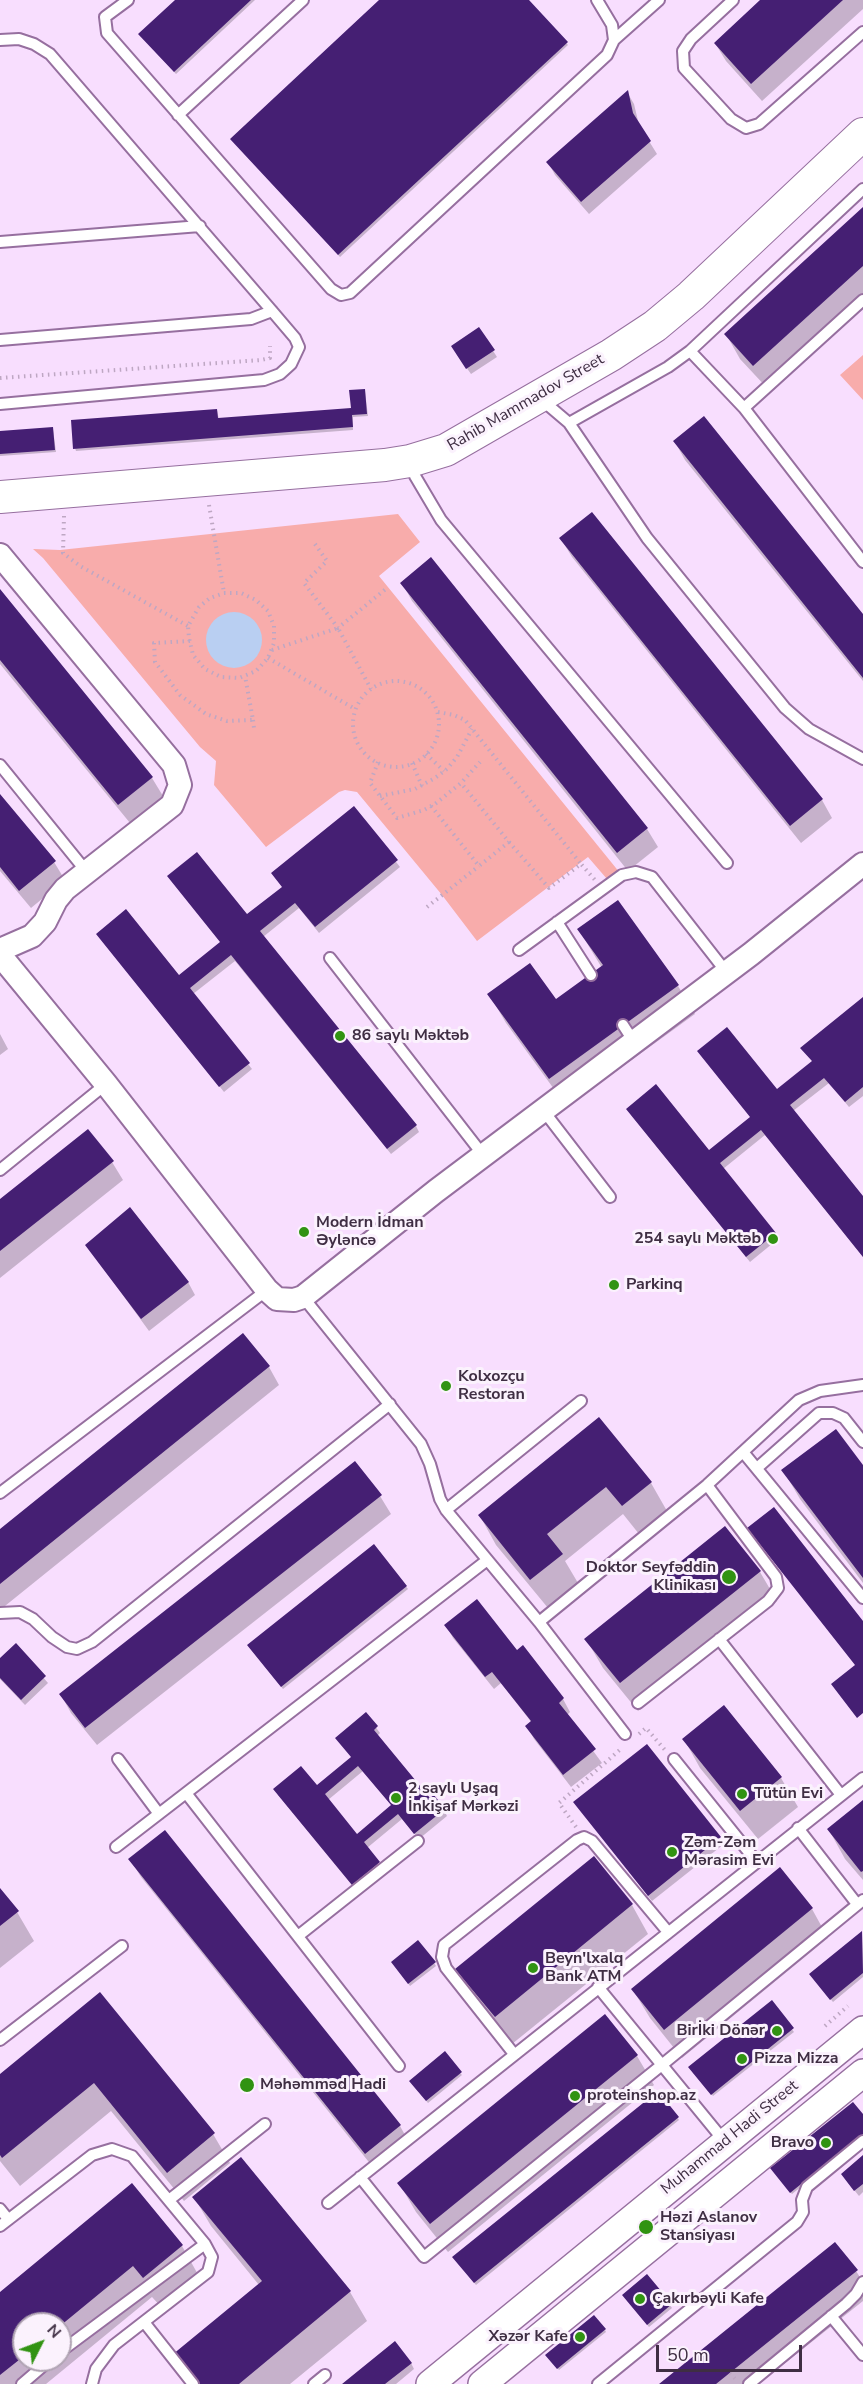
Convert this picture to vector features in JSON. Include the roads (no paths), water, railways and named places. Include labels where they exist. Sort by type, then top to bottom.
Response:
[{"type":"main road","name":"Rahib Mammadov Street","points":[[679,330],[863,134]]},
{"type":"main road","name":"Rahib Mammadov Street","points":[[0,512],[207,495],[447,464],[559,414],[638,354],[679,330],[863,159]]},
{"type":"main road","name":"Rahib Mammadov Street","points":[[0,497],[412,469],[656,326],[679,330]]},
{"type":"street","points":[[0,555],[174,765],[180,785],[172,805],[86,871],[56,900],[45,922],[32,936],[0,950]]},
{"type":"street","points":[[0,955],[106,1084],[267,1290],[277,1299],[285,1301],[303,1297],[543,1110],[629,1034],[727,972],[863,864]]},
{"type":"street","name":"Muhammad Hadi Street","points":[[430,2384],[863,2030]]},
{"type":"street","name":"Muhammad Hadi Street","points":[[482,2384],[670,2229],[858,2082]]},
{"type":"street","points":[[651,2203],[670,2229]]},
{"type":"lane","points":[[128,0],[105,17],[107,33],[331,289],[341,295],[350,293],[607,55],[614,40],[659,0]]},
{"type":"lane","points":[[178,115],[303,0]]},
{"type":"lane","points":[[597,0],[612,25],[614,40]]},
{"type":"lane","points":[[733,0],[691,39],[683,51],[684,68],[731,119],[746,128],[759,124],[863,32]]},
{"type":"lane","points":[[0,40],[19,39],[34,44],[50,54],[272,310],[295,338],[299,347],[291,364],[280,374],[264,380],[0,404]]},
{"type":"lane","points":[[862,559],[744,408],[679,330],[863,189]]},
{"type":"lane","points":[[0,242],[200,226]]},
{"type":"lane","points":[[744,408],[863,300]]},
{"type":"lane","points":[[0,340],[251,319],[272,310]]},
{"type":"lane","points":[[559,414],[647,538],[785,708],[809,729],[863,759]]},
{"type":"lane","points":[[412,469],[441,520],[727,863]]},
{"type":"lane","points":[[0,765],[86,871]]},
{"type":"lane","points":[[519,950],[622,875],[636,872],[652,877],[727,972]]},
{"type":"lane","points":[[557,922],[591,975]]},
{"type":"lane","points":[[330,958],[483,1155]]},
{"type":"lane","points":[[0,1170],[106,1084]]},
{"type":"lane","points":[[543,1110],[610,1197]]},
{"type":"lane","points":[[0,1493],[267,1290]]},
{"type":"lane","points":[[303,1297],[421,1444],[447,1510],[486,1561],[539,1622],[627,1738]]},
{"type":"lane","points":[[539,1622],[707,1485],[799,1400],[820,1391],[863,1385]]},
{"type":"lane","points":[[447,1510],[581,1401]]},
{"type":"lane","points":[[0,1613],[20,1612],[33,1619],[52,1637],[67,1647],[77,1648],[92,1642],[390,1404]]},
{"type":"lane","points":[[757,1468],[819,1413],[833,1413],[844,1418],[863,1442]]},
{"type":"lane","points":[[743,1452],[863,1598]]},
{"type":"lane","points":[[638,1703],[776,1593],[779,1583],[770,1568],[707,1485]]},
{"type":"lane","points":[[116,1846],[486,1561]]},
{"type":"lane","points":[[719,1639],[841,1795]]},
{"type":"lane","points":[[118,1759],[159,1814]]},
{"type":"lane","points":[[674,1759],[756,1862]]},
{"type":"lane","points":[[328,2203],[863,1778]]},
{"type":"lane","points":[[186,1793],[399,2066]]},
{"type":"lane","points":[[360,2177],[424,2257],[860,1902],[798,1828]]},
{"type":"lane","points":[[514,2054],[446,1968],[441,1957],[444,1945],[577,1840],[584,1838],[592,1841],[668,1932]]},
{"type":"lane","points":[[298,1936],[418,1841]]},
{"type":"lane","points":[[0,2040],[122,1946]]},
{"type":"lane","points":[[598,1987],[725,2142]]},
{"type":"lane","points":[[169,2200],[265,2124]]},
{"type":"lane","points":[[598,2384],[797,2222],[803,2212],[802,2200],[807,2187],[863,2141]]},
{"type":"lane","points":[[0,2209],[4,2223],[92,2155],[111,2149],[132,2156],[205,2244],[212,2257],[208,2272],[114,2345],[96,2369],[92,2384]]},
{"type":"lane","points":[[72,2343],[205,2244]]},
{"type":"lane","points":[[749,2384],[856,2294],[863,2282]]},
{"type":"lane","points":[[831,2316],[863,2355]]},
{"type":"lane","points":[[144,2322],[193,2384]]},
{"type":"lane","points":[[22,2384],[36,2372]]},
{"type":"lane","points":[[314,2384],[325,2375]]},
{"type":"water","points":[[234,612],[245,614],[254,620],[260,629],[262,640],[260,651],[254,660],[245,666],[234,668],[223,666],[214,660],[208,651],[206,640],[208,629],[214,620],[223,614]]},
{"type":"place","name":"86 saylı Məktəb","points":[[340,1036]]},
{"type":"place","name":"Modern İdman Əyləncə","points":[[304,1232]]},
{"type":"place","name":"254 saylı Məktəb","points":[[773,1239]]},
{"type":"place","name":"Parkinq","points":[[614,1285]]},
{"type":"place","name":"Kolxozçu Restoran","points":[[446,1386]]},
{"type":"place","name":"Doktor Seyfәddin Klinikası","points":[[729,1577]]},
{"type":"place","name":"Tütün Evi","points":[[742,1794]]},
{"type":"place","name":"2 saylı Uşaq İnkişaf Mərkəzi","points":[[396,1798]]},
{"type":"place","name":"Zәm-Zәm Mәrasim Evi","points":[[672,1852]]},
{"type":"place","name":"Beyn'lxalq Bank ATM","points":[[533,1968]]},
{"type":"place","name":"Birİki Dönər","points":[[777,2031]]},
{"type":"place","name":"Pizza Mizza","points":[[742,2059]]},
{"type":"place","name":"Məhəmməd Hadi","points":[[247,2085]]},
{"type":"place","name":"proteinshop.az","points":[[575,2096]]},
{"type":"place","name":"Bravo","points":[[826,2143]]},
{"type":"place","name":"Həzi Aslanov Stansiyası","points":[[646,2227]]},
{"type":"place","name":"Çakırbəyli Kafe","points":[[640,2299]]},
{"type":"place","name":"Xəzər Kafe","points":[[580,2337]]}]
